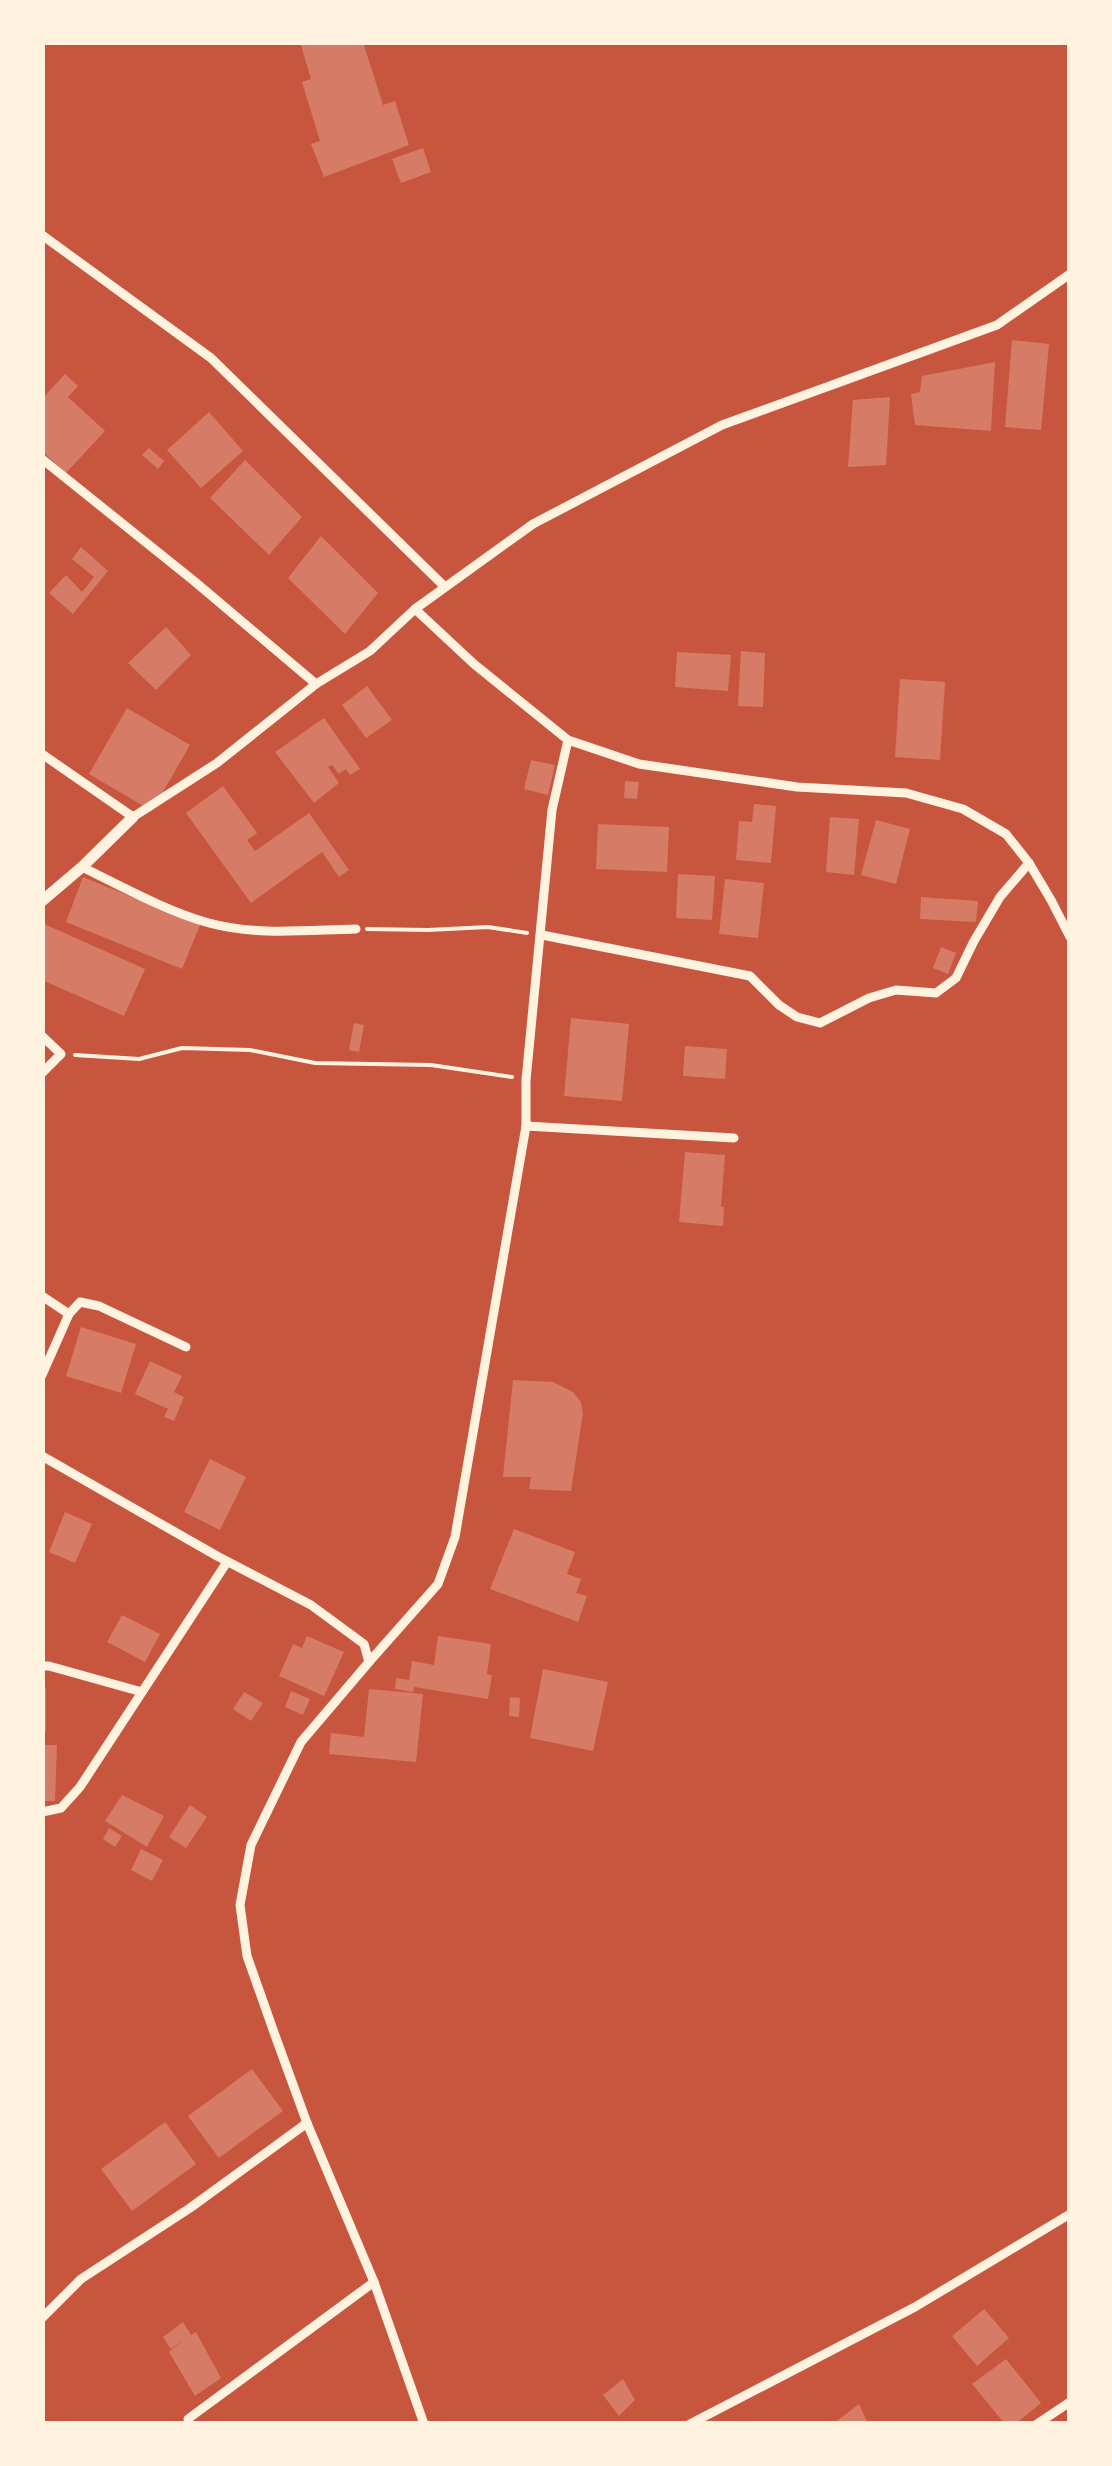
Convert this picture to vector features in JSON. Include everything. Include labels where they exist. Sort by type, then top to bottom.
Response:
[{"type":"street","points":[[42,235],[211,358],[446,587]]},
{"type":"street","points":[[42,901],[133,817],[216,764],[316,684],[370,651],[416,609],[533,524],[722,425],[998,326],[1070,274]]},
{"type":"street","points":[[42,459],[316,684]]},
{"type":"street","points":[[416,609],[474,664],[568,740],[639,764],[797,788],[906,793],[964,809],[1006,834],[1052,900],[1070,937]]},
{"type":"street","points":[[424,2424],[374,2282],[306,2123],[247,1956],[240,1905],[250,1845],[302,1742],[438,1584],[455,1537],[526,1126],[526,1080],[552,810],[568,740]]},
{"type":"street","points":[[42,754],[133,817]]},
{"type":"street","points":[[542,935],[750,976],[796,1017],[820,1023],[869,998],[896,990],[936,992],[956,978],[1000,897],[1029,863]]},
{"type":"street","points":[[82,867],[207,923],[278,932],[356,929]]},
{"type":"street","points":[[42,1036],[61,1054],[42,1073]]},
{"type":"street","points":[[526,1126],[734,1138]]},
{"type":"street","points":[[42,1296],[68,1314]]},
{"type":"street","points":[[42,1375],[68,1314],[80,1302],[99,1306],[186,1348]]},
{"type":"street","points":[[42,1456],[227,1562],[312,1605],[364,1644],[369,1662]]},
{"type":"street","points":[[42,1812],[61,1808],[80,1786],[227,1562]]},
{"type":"street","points":[[45,1665],[142,1692]]},
{"type":"street","points":[[42,2318],[81,2279],[190,2208],[306,2123]]},
{"type":"street","points":[[690,2424],[915,2306],[1070,2214]]},
{"type":"street","points":[[188,2419],[374,2282]]},
{"type":"street","points":[[1037,2424],[1070,2402]]},
{"type":"path","points":[[356,929],[488,926],[542,935]]},
{"type":"path","points":[[61,1054],[138,1058],[182,1048],[250,1050],[315,1064],[431,1066],[526,1080]]},
{"type":"building","points":[[300,42],[363,42],[383,105],[395,101],[409,145],[324,177],[311,144],[320,141],[302,82],[311,79]]},
{"type":"building","points":[[423,148],[431,172],[401,183],[392,159]]},
{"type":"building","points":[[1012,340],[1049,344],[1041,430],[1005,427]]},
{"type":"building","points":[[995,362],[991,431],[915,425],[911,394],[920,392],[922,376]]},
{"type":"building","points":[[65,374],[78,386],[68,397],[105,431],[66,473],[42,451],[42,399]]},
{"type":"building","points":[[890,397],[886,465],[848,467],[853,400]]},
{"type":"building","points":[[209,412],[243,451],[201,488],[167,450]]},
{"type":"building","points":[[149,448],[164,461],[158,469],[142,455]]},
{"type":"building","points":[[245,460],[302,517],[269,555],[210,498]]},
{"type":"building","points":[[321,536],[378,593],[345,634],[288,578]]},
{"type":"building","points":[[81,547],[108,571],[73,614],[49,593],[66,575],[82,592],[94,577],[72,559]]},
{"type":"building","points":[[166,627],[191,655],[156,690],[128,663]]},
{"type":"building","points":[[741,651],[765,653],[763,707],[738,706]]},
{"type":"building","points":[[677,652],[731,655],[728,691],[675,687]]},
{"type":"building","points":[[900,679],[945,682],[940,760],[895,757]]},
{"type":"building","points":[[367,686],[392,720],[366,738],[342,705]]},
{"type":"building","points":[[127,708],[190,745],[152,811],[89,774]]},
{"type":"building","points":[[324,718],[360,769],[350,775],[346,769],[339,774],[332,765],[328,767],[339,783],[314,803],[275,752]]},
{"type":"building","points":[[531,760],[555,765],[548,795],[524,789]]},
{"type":"building","points":[[625,781],[639,782],[637,799],[624,798]]},
{"type":"building","points":[[223,786],[257,833],[247,840],[255,851],[309,813],[349,870],[339,877],[322,852],[251,903],[186,813]]},
{"type":"building","points":[[754,804],[776,806],[771,863],[736,860],[739,821],[752,822]]},
{"type":"building","points":[[830,817],[859,819],[854,875],[826,872]]},
{"type":"building","points":[[876,820],[910,829],[896,884],[861,875]]},
{"type":"building","points":[[598,824],[669,827],[667,872],[596,869]]},
{"type":"building","points":[[678,874],[715,876],[712,920],[676,918]]},
{"type":"building","points":[[83,877],[200,925],[182,969],[66,922]]},
{"type":"building","points":[[725,879],[764,883],[758,938],[719,934]]},
{"type":"building","points":[[921,897],[978,901],[976,922],[920,919]]},
{"type":"building","points":[[42,923],[145,969],[124,1016],[42,980]]},
{"type":"building","points":[[941,947],[956,953],[948,974],[933,968]]},
{"type":"building","points":[[571,1018],[629,1024],[622,1101],[564,1096]]},
{"type":"building","points":[[354,1023],[364,1025],[359,1052],[349,1050]]},
{"type":"building","points":[[685,1046],[727,1049],[725,1079],[683,1076]]},
{"type":"building","points":[[685,1152],[725,1155],[723,1226],[679,1222]]},
{"type":"building","points":[[81,1327],[136,1344],[121,1393],[66,1376]]},
{"type":"building","points":[[150,1361],[182,1376],[174,1392],[184,1397],[174,1421],[164,1417],[168,1409],[135,1394]]},
{"type":"building","points":[[513,1380],[553,1382],[573,1392],[581,1402],[583,1413],[571,1491],[529,1489],[531,1477],[503,1477]]},
{"type":"building","points":[[210,1459],[246,1477],[220,1530],[184,1512]]},
{"type":"building","points":[[65,1512],[92,1524],[75,1563],[49,1552]]},
{"type":"building","points":[[514,1529],[575,1552],[567,1574],[581,1579],[576,1593],[587,1596],[578,1622],[490,1589]]},
{"type":"building","points":[[122,1615],[160,1634],[145,1662],[107,1642]]},
{"type":"building","points":[[307,1636],[344,1652],[324,1696],[279,1676],[293,1644],[302,1648]]},
{"type":"building","points":[[438,1636],[491,1644],[488,1699],[414,1687],[413,1692],[395,1689],[396,1678],[409,1680],[412,1661],[434,1665]]},
{"type":"building","points":[[543,1669],[608,1682],[593,1751],[530,1738]]},
{"type":"building","points":[[42,1687],[46,1687],[46,1731],[42,1731]]},
{"type":"building","points":[[369,1689],[423,1694],[416,1762],[329,1754],[331,1733],[364,1737]]},
{"type":"building","points":[[291,1691],[310,1699],[303,1715],[285,1707]]},
{"type":"building","points":[[244,1692],[263,1703],[251,1721],[233,1709]]},
{"type":"building","points":[[510,1697],[520,1698],[519,1717],[509,1716]]},
{"type":"building","points":[[42,1745],[57,1745],[55,1801],[42,1801]]},
{"type":"building","points":[[122,1795],[164,1816],[147,1847],[105,1821]]},
{"type":"building","points":[[190,1805],[207,1817],[186,1848],[169,1837]]},
{"type":"building","points":[[109,1828],[122,1836],[115,1847],[103,1839]]},
{"type":"building","points":[[141,1849],[163,1860],[152,1881],[131,1870]]},
{"type":"building","points":[[252,2069],[283,2111],[219,2158],[188,2116]]},
{"type":"building","points":[[165,2122],[196,2164],[132,2211],[101,2169]]},
{"type":"building","points":[[984,2309],[1009,2338],[977,2366],[952,2336]]},
{"type":"building","points":[[183,2322],[191,2335],[196,2332],[221,2378],[195,2396],[169,2352],[184,2340],[171,2349],[163,2337]]},
{"type":"building","points":[[1006,2359],[1041,2403],[1015,2424],[1005,2424],[972,2384]]},
{"type":"building","points":[[623,2379],[635,2400],[619,2416],[603,2395]]},
{"type":"building","points":[[859,2404],[868,2424],[833,2424]]}]
